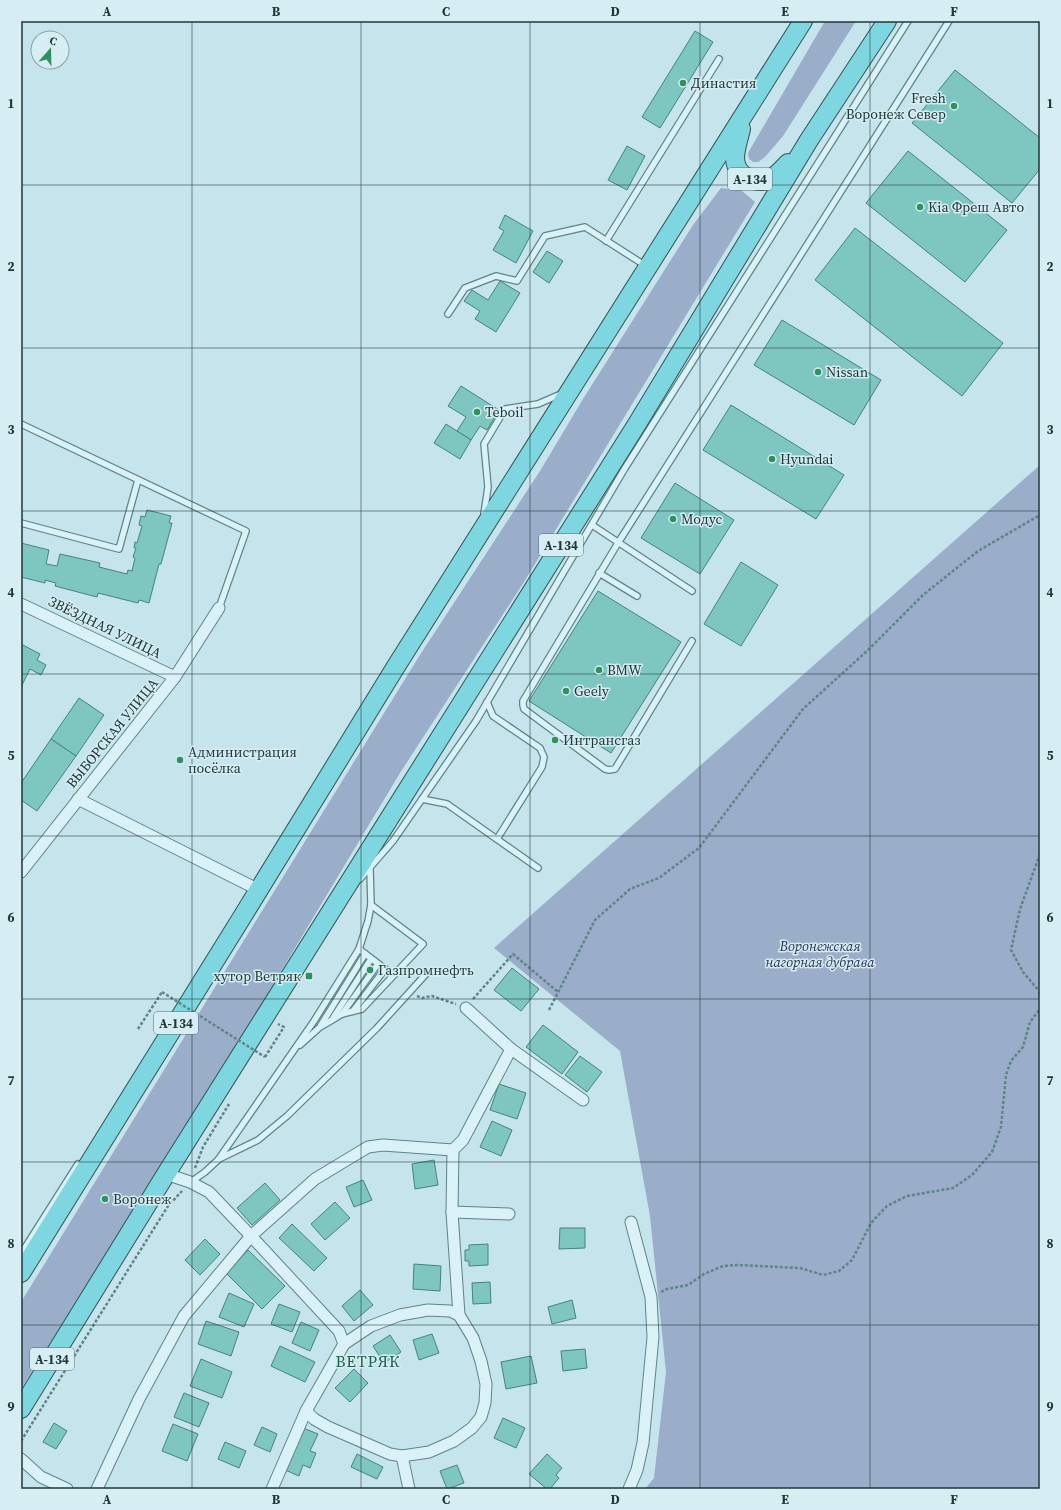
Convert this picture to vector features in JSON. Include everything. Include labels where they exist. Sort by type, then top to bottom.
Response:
[{"type":"highway","name":"А-134","points":[[21,1274],[395,668],[803,21]]},
{"type":"highway","name":"А-134","points":[[21,1408],[166,1174],[637,424],[809,140],[887,21]]},
{"type":"highway","name":"А-134","points":[[746,111],[736,150],[735,160],[739,171],[747,178],[758,181],[772,178],[809,140]]},
{"type":"street","name":"ЗВЁЗДНАЯ УЛИЦА","points":[[21,604],[175,677]]},
{"type":"street","name":"ВЫБОРСКАЯ УЛИЦА","points":[[21,872],[175,677],[219,608]]},
{"type":"street","points":[[78,799],[259,890]]},
{"type":"street","points":[[466,1008],[511,1049],[583,1100]]},
{"type":"street","points":[[306,1411],[314,1419],[328,1427],[390,1454],[402,1456],[429,1452],[454,1441],[472,1428],[481,1417],[485,1403],[486,1384],[482,1360],[473,1338],[460,1315],[452,1212],[453,1150],[462,1140],[511,1049]]},
{"type":"street","points":[[98,1489],[139,1399],[184,1316],[251,1236],[315,1179],[368,1147],[383,1145],[453,1150]]},
{"type":"street","points":[[166,1174],[190,1182],[209,1192],[338,1331],[344,1344]]},
{"type":"street","points":[[452,1212],[509,1214]]},
{"type":"street","points":[[629,1489],[637,1470],[642,1443],[653,1337],[651,1297],[631,1222]]},
{"type":"street","points":[[272,1489],[306,1411],[344,1344],[371,1326],[400,1315],[428,1310],[450,1311],[460,1315]]},
{"type":"street","points":[[402,1456],[409,1489]]},
{"type":"street","points":[[21,1459],[41,1476],[67,1489]]},
{"type":"lane","points":[[337,902],[370,869],[394,841],[487,702],[625,468],[908,21]]},
{"type":"lane","points":[[692,641],[615,769],[605,769],[524,708],[523,701],[618,542],[949,21]]},
{"type":"lane","points":[[606,241],[719,59]]},
{"type":"lane","points":[[448,314],[465,288],[496,276],[517,281],[545,236],[585,228],[648,267]]},
{"type":"lane","points":[[482,530],[488,487],[484,444],[505,409],[538,404],[571,390]]},
{"type":"lane","points":[[21,424],[246,531],[219,608]]},
{"type":"lane","points":[[21,523],[119,549],[138,480]]},
{"type":"lane","points":[[592,526],[692,591]]},
{"type":"lane","points":[[599,573],[637,596]]},
{"type":"lane","points":[[487,702],[493,716],[540,748],[544,757],[542,767],[497,838]]},
{"type":"lane","points":[[422,799],[447,804],[538,868]]},
{"type":"lane","points":[[190,1182],[205,1172],[218,1160],[314,1021],[359,949],[372,905],[370,869]]},
{"type":"lane","points":[[292,1052],[320,1027],[342,1014],[353,1010],[362,1009],[423,944],[372,905]]},
{"type":"lane","points":[[359,949],[394,975]]},
{"type":"lane","points":[[320,1027],[365,954]]},
{"type":"lane","points":[[332,1020],[371,959]]},
{"type":"lane","points":[[342,1014],[378,964]]},
{"type":"lane","points":[[353,1010],[385,969]]},
{"type":"lane","points":[[218,1160],[258,1140],[287,1116],[377,1028],[426,974]]},
{"type":"lane","points":[[90,1149],[119,1116]]},
{"type":"lane","points":[[21,1254],[81,1160]]},
{"type":"path","points":[[548,1010],[595,920],[630,889],[659,878],[699,848],[803,709],[868,651],[923,595],[978,551],[1040,515]]},
{"type":"path","points":[[1040,854],[1020,908],[1011,950],[1023,972],[1039,991],[1040,998]]},
{"type":"path","points":[[409,991],[422,998],[432,996],[466,1008],[513,954],[558,992]]},
{"type":"path","points":[[138,1029],[162,992],[265,1057],[284,1027],[278,1024]]},
{"type":"path","points":[[651,1297],[667,1289],[688,1285],[704,1274],[723,1266],[737,1265],[800,1268],[823,1276],[839,1271],[852,1260],[871,1224],[887,1206],[907,1196],[953,1188],[972,1175],[992,1152],[1001,1127],[1008,1068],[1011,1061],[1023,1046],[1030,1022],[1040,1009]]},
{"type":"path","points":[[21,1441],[168,1206],[190,1182]]},
{"type":"green space","points":[[825,21],[856,21],[783,136],[765,157],[758,162],[753,162],[749,159],[748,153]]},
{"type":"green space","points":[[721,188],[741,190],[755,202],[524,582],[400,773],[172,1153],[141,1196],[21,1389],[21,1302],[418,658],[540,471],[583,399],[693,225]]},
{"type":"green space","name":"Воронежская нагорная дубрава","points":[[1040,465],[1040,1489],[645,1489],[654,1478],[666,1372],[650,1216],[620,1051],[494,948]]},
{"type":"building","points":[[695,31],[713,42],[660,128],[642,117]]},
{"type":"building","points":[[955,70],[1040,138],[1040,169],[1012,203],[912,123]]},
{"type":"building","points":[[627,146],[645,156],[627,190],[608,180]]},
{"type":"building","points":[[908,151],[1007,230],[965,282],[866,203]]},
{"type":"building","points":[[505,215],[533,231],[516,263],[493,250],[504,231],[499,228]]},
{"type":"building","points":[[855,228],[1003,343],[962,396],[815,280]]},
{"type":"building","points":[[547,251],[563,261],[549,283],[533,272]]},
{"type":"building","points":[[500,281],[520,293],[496,332],[475,319],[480,311],[464,301],[472,290],[488,300]]},
{"type":"building","points":[[782,320],[881,380],[854,425],[754,365]]},
{"type":"building","points":[[461,386],[499,410],[487,430],[480,426],[471,440],[457,431],[466,417],[448,406]]},
{"type":"building","points":[[731,405],[844,475],[816,519],[703,450]]},
{"type":"building","points":[[446,424],[471,440],[460,459],[434,443]]},
{"type":"building","points":[[675,483],[734,520],[700,574],[641,538]]},
{"type":"building","points":[[147,510],[171,516],[169,523],[172,523],[149,603],[139,600],[138,603],[98,593],[97,597],[55,586],[56,583],[45,580],[45,583],[21,577],[21,543],[49,550],[46,564],[57,566],[60,554],[100,563],[99,567],[127,574],[128,570],[132,571],[135,558],[133,557],[136,548],[134,548],[135,542],[137,543],[142,526],[139,525],[141,516],[145,517]]},
{"type":"building","points":[[741,562],[778,585],[741,646],[704,624]]},
{"type":"building","points":[[598,591],[681,642],[611,753],[529,701]]},
{"type":"building","points":[[21,644],[40,654],[37,660],[46,665],[41,675],[30,669],[21,687]]},
{"type":"building","points":[[79,698],[104,715],[76,756],[51,739]]},
{"type":"building","points":[[51,739],[76,756],[37,811],[21,800],[21,783]]},
{"type":"building","points":[[512,968],[539,989],[521,1011],[494,990]]},
{"type":"building","points":[[543,1025],[578,1052],[562,1074],[526,1047]]},
{"type":"building","points":[[580,1056],[602,1072],[587,1092],[565,1075]]},
{"type":"building","points":[[499,1084],[526,1093],[517,1119],[490,1110]]},
{"type":"building","points":[[492,1121],[512,1130],[501,1156],[480,1147]]},
{"type":"building","points":[[434,1160],[438,1185],[415,1189],[412,1164]]},
{"type":"building","points":[[363,1180],[372,1200],[354,1207],[346,1187]]},
{"type":"building","points":[[265,1183],[280,1200],[252,1225],[237,1208]]},
{"type":"building","points":[[335,1202],[350,1218],[325,1240],[311,1224]]},
{"type":"building","points":[[292,1224],[327,1258],[314,1271],[279,1238]]},
{"type":"building","points":[[560,1228],[585,1228],[585,1248],[559,1249]]},
{"type":"building","points":[[205,1239],[220,1254],[200,1275],[185,1260]]},
{"type":"building","points":[[488,1244],[488,1265],[469,1266],[469,1261],[465,1261],[465,1250],[469,1250],[469,1245]]},
{"type":"building","points":[[248,1250],[285,1286],[262,1309],[226,1273]]},
{"type":"building","points":[[414,1264],[441,1266],[440,1291],[413,1289]]},
{"type":"building","points":[[490,1282],[491,1303],[473,1304],[472,1283]]},
{"type":"building","points":[[360,1290],[373,1305],[354,1321],[342,1306]]},
{"type":"building","points":[[229,1293],[254,1304],[244,1327],[219,1317]]},
{"type":"building","points":[[572,1300],[576,1318],[552,1324],[548,1307]]},
{"type":"building","points":[[279,1304],[300,1312],[292,1332],[271,1324]]},
{"type":"building","points":[[206,1321],[239,1332],[231,1356],[198,1344]]},
{"type":"building","points":[[301,1322],[319,1330],[310,1351],[292,1343]]},
{"type":"building","points":[[432,1334],[439,1353],[419,1360],[413,1340]]},
{"type":"building","points":[[390,1335],[401,1352],[384,1363],[373,1346]]},
{"type":"building","points":[[280,1346],[315,1362],[305,1382],[271,1366]]},
{"type":"building","points":[[585,1349],[587,1368],[563,1371],[561,1351]]},
{"type":"building","points":[[531,1356],[537,1383],[506,1389],[501,1362]]},
{"type":"building","points":[[201,1359],[232,1372],[222,1398],[190,1386]]},
{"type":"building","points":[[354,1369],[368,1383],[350,1402],[335,1388]]},
{"type":"building","points":[[184,1393],[209,1403],[199,1427],[174,1417]]},
{"type":"building","points":[[503,1418],[525,1428],[516,1448],[494,1438]]},
{"type":"building","points":[[54,1423],[67,1431],[56,1449],[43,1442]]},
{"type":"building","points":[[173,1424],[198,1434],[187,1461],[162,1451]]},
{"type":"building","points":[[262,1427],[277,1434],[270,1452],[254,1445]]},
{"type":"building","points":[[303,1428],[318,1434],[310,1451],[316,1453],[310,1468],[303,1465],[299,1476],[285,1470]]},
{"type":"building","points":[[225,1442],[246,1451],[239,1468],[218,1459]]},
{"type":"building","points":[[357,1454],[383,1467],[377,1479],[351,1467]]},
{"type":"building","points":[[547,1454],[562,1468],[556,1475],[559,1478],[550,1489],[547,1489],[529,1474]]},
{"type":"building","points":[[457,1465],[464,1483],[447,1489],[440,1471]]},
{"type":"place","name":"Династия","points":[[683,83]]},
{"type":"place","name":"Fresh Воронеж Север","points":[[954,106]]},
{"type":"place","name":"Kia Фреш Авто","points":[[920,207]]},
{"type":"place","name":"Nissan","points":[[818,372]]},
{"type":"place","name":"Teboil","points":[[477,412]]},
{"type":"place","name":"Hyundai","points":[[772,459]]},
{"type":"place","name":"Модус","points":[[673,519]]},
{"type":"place","name":"BMW","points":[[599,670]]},
{"type":"place","name":"Geely","points":[[566,691]]},
{"type":"place","name":"Интрансгаз","points":[[555,740]]},
{"type":"place","name":"Администрация посёлка","points":[[180,760]]},
{"type":"place","name":"Газпромнефть","points":[[370,970]]},
{"type":"place","name":"хутор Ветряк","points":[[309,976]]},
{"type":"place","name":"Воронеж","points":[[105,1199]]},
{"type":"district","name":"ВЕТРЯК","points":[[368,1361]]}]
